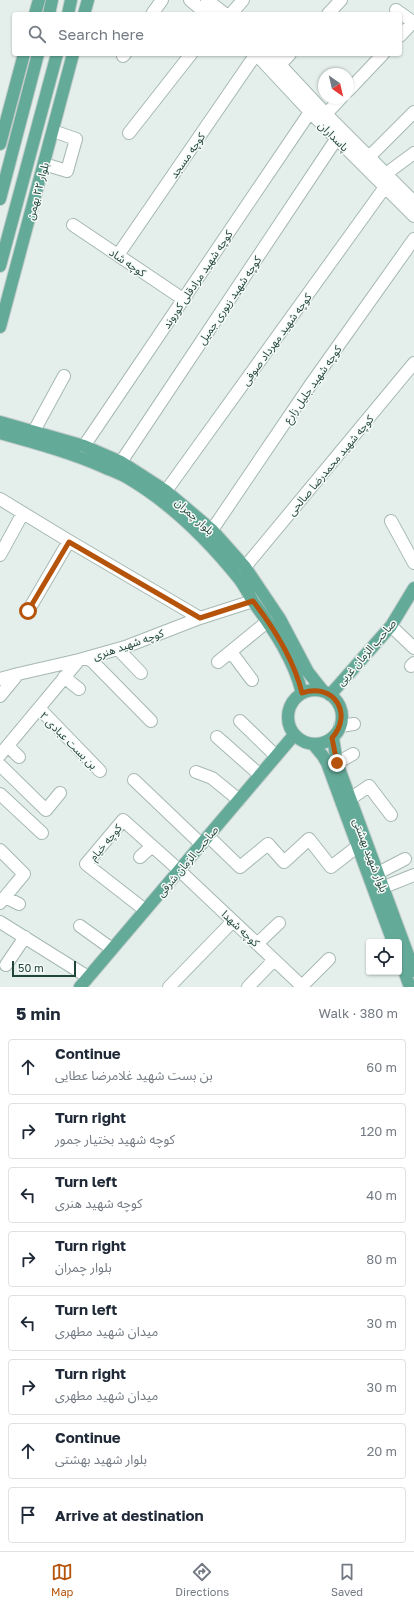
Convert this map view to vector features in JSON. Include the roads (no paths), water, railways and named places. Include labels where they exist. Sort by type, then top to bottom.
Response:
[{"type":"main road","points":[[36,12],[39,0]]},
{"type":"main road","points":[[49,12],[52,0]]},
{"type":"main road","points":[[68,12],[71,0]]},
{"type":"main road","points":[[85,12],[88,0]]},
{"type":"main road","points":[[0,144],[23,56]]},
{"type":"main road","points":[[0,198],[37,56]]},
{"type":"main road","name":"بلوار ۲۲ بهمن","points":[[0,266],[56,56]]},
{"type":"main road","name":"بلوار ۲۲ بهمن","points":[[0,327],[72,56]]},
{"type":"main road","name":"بلوار چمران","points":[[0,422],[84,446],[122,462],[166,491],[212,530],[245,567],[280,619],[308,672],[326,693]]},
{"type":"main road","name":"بلوار چمران","points":[[0,433],[53,447],[91,461],[128,478],[170,508],[205,540],[240,580],[268,622],[299,679],[302,693]]},
{"type":"main road","name":"صاحب الزمان غربی","points":[[326,693],[391,626],[414,588]]},
{"type":"main road","points":[[309,691],[326,693],[339,705],[342,719],[340,726],[332,738],[327,742],[313,744],[299,740],[294,735],[288,723],[289,709],[297,697],[302,693],[309,691]]},
{"type":"main road","name":"صاحب الزمان شرقی","points":[[84,982],[294,735]]},
{"type":"main road","name":"بلوار شهید بهشتی","points":[[332,738],[337,763],[414,971]]},
{"type":"main road","name":"بلوار شهید بهشتی","points":[[313,744],[327,763],[392,939]]},
{"type":"main road","name":"بلوار شهید بهشتی","points":[[408,958],[410,987]]},
{"type":"street","points":[[153,12],[162,0]]},
{"type":"street","points":[[190,0],[205,12]]},
{"type":"street","points":[[207,0],[222,12]]},
{"type":"street","points":[[233,12],[243,0]]},
{"type":"street","points":[[330,12],[341,0]]},
{"type":"street","points":[[402,14],[413,22],[402,34]]},
{"type":"street","points":[[129,133],[189,56]]},
{"type":"street","name":"کوچه مسجد","points":[[118,255],[255,56]]},
{"type":"street","name":"پاسداران","points":[[258,56],[310,112],[414,216]]},
{"type":"street","name":"پاسداران","points":[[272,56],[326,114],[414,202]]},
{"type":"street","points":[[280,65],[288,56]]},
{"type":"street","points":[[354,85],[381,56]]},
{"type":"street","points":[[326,114],[335,104]]},
{"type":"street","name":"کوچه شهید مرادقلی کوروند","points":[[84,446],[310,112]]},
{"type":"street","points":[[369,157],[414,112]]},
{"type":"street","points":[[44,164],[67,171],[76,139],[53,131]]},
{"type":"street","name":"کوچه شهید زیوری جمیل","points":[[122,462],[337,138]]},
{"type":"street","points":[[387,174],[414,153]]},
{"type":"street","name":"کوچه شهید مهرداد صوفی","points":[[166,491],[386,187]]},
{"type":"street","name":"کوچه شاد","points":[[73,225],[183,299]]},
{"type":"street","name":"کوچه شهید جلیل زارع","points":[[212,530],[311,384],[414,240]]},
{"type":"street","name":"کوچه شهید محمدرضا صالحی","points":[[245,567],[414,362]]},
{"type":"street","points":[[34,431],[64,376]]},
{"type":"street","points":[[0,499],[69,542],[200,618]]},
{"type":"street","points":[[0,555],[23,513]]},
{"type":"street","points":[[391,521],[414,563]]},
{"type":"street","points":[[28,611],[69,542]]},
{"type":"street","name":"کوچه شهید هنری","points":[[0,679],[118,649],[200,618],[253,601]]},
{"type":"street","points":[[218,662],[268,622]]},
{"type":"street","points":[[391,626],[414,648]]},
{"type":"street","points":[[118,649],[141,673]]},
{"type":"street","points":[[231,652],[252,680]]},
{"type":"street","points":[[19,757],[4,750],[64,677],[83,659],[93,662],[151,721]]},
{"type":"street","points":[[0,696],[18,674]]},
{"type":"street","points":[[64,677],[79,689]]},
{"type":"street","name":"بن بست عبادی ۲","points":[[38,708],[100,771]]},
{"type":"street","points":[[240,721],[276,756]]},
{"type":"street","points":[[340,726],[354,724]]},
{"type":"street","points":[[218,737],[260,776]]},
{"type":"street","points":[[337,763],[353,754]]},
{"type":"street","points":[[0,765],[46,810],[60,793]]},
{"type":"street","points":[[196,772],[212,778],[239,800]]},
{"type":"street","points":[[134,780],[204,840],[240,867],[268,844],[284,862],[309,839],[331,867],[358,846]]},
{"type":"street","points":[[350,799],[369,786],[391,815]]},
{"type":"street","points":[[0,794],[42,833]]},
{"type":"street","name":"کوچه خیام","points":[[145,910],[86,864],[123,820],[179,870]]},
{"type":"street","points":[[140,857],[152,846]]},
{"type":"street","points":[[0,850],[24,874],[3,900],[19,904]]},
{"type":"street","points":[[378,873],[405,859]]},
{"type":"street","name":"کوچه شهدا","points":[[179,870],[302,987]]},
{"type":"street","points":[[384,887],[413,878]]},
{"type":"street","points":[[169,987],[233,921]]},
{"type":"street","points":[[0,922],[25,937],[84,982]]},
{"type":"street","points":[[257,944],[279,923]]},
{"type":"street","points":[[80,926],[112,949]]},
{"type":"street","points":[[6,965],[25,937]]},
{"type":"street","points":[[302,987],[329,959]]},
{"type":"street","points":[[248,987],[274,960]]}]
